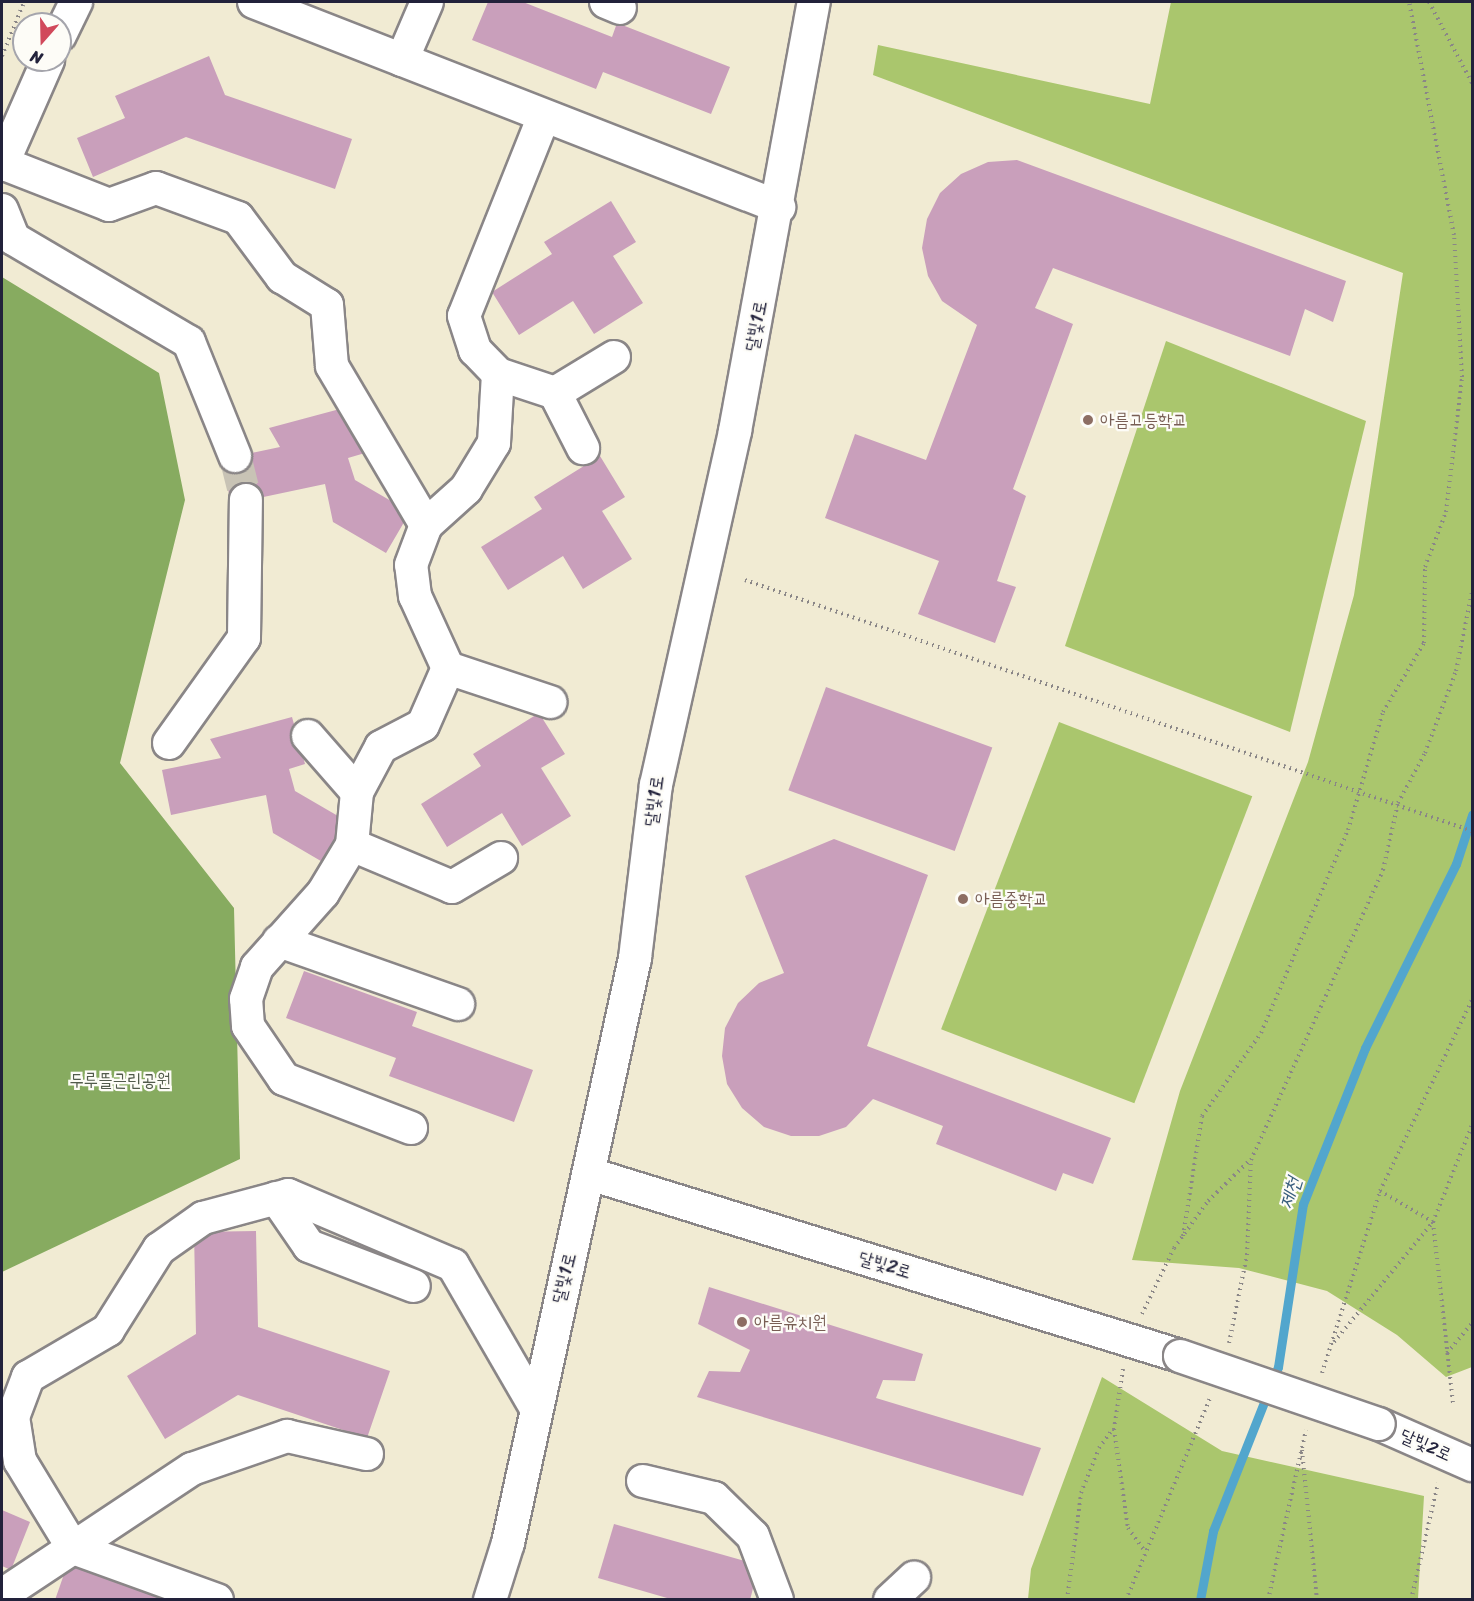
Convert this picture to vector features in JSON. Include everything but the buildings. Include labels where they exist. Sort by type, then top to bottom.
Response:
[{"type":"street","points":[[254,2],[779,207]]},
{"type":"street","points":[[402,60],[428,2]]},
{"type":"street","name":"달빛1로","points":[[490,1599],[508,1543],[534,1405],[590,1173],[635,958],[660,764],[779,207],[814,2]]},
{"type":"street","points":[[43,72],[2,164],[109,205],[156,188],[238,218],[282,277],[327,305],[332,366],[426,525]]},
{"type":"street","points":[[544,116],[464,316],[475,350],[498,374],[555,393],[583,448]]},
{"type":"street","points":[[2,210],[14,239],[189,342],[235,456]]},
{"type":"street","points":[[555,393],[614,357]]},
{"type":"street","points":[[498,374],[494,443],[466,489],[426,525],[411,565],[415,596],[448,668],[550,702]]},
{"type":"street","points":[[169,743],[244,638],[246,500]]},
{"type":"street","points":[[411,1128],[284,1079],[268,1059],[248,1026],[246,999],[257,967],[323,892],[352,845],[357,792],[381,747],[423,725],[448,668]]},
{"type":"street","points":[[308,736],[357,792]]},
{"type":"street","points":[[352,845],[452,887],[501,858]]},
{"type":"street","points":[[279,941],[458,1004]]},
{"type":"street","name":"달빛2로","points":[[590,1173],[1180,1356],[1379,1424],[1473,1465]]},
{"type":"street","points":[[217,1599],[73,1548],[20,1461],[13,1417],[28,1377],[108,1330],[159,1248],[203,1218],[288,1195],[453,1265],[534,1405]]},
{"type":"street","points":[[276,1198],[309,1246],[414,1286]]},
{"type":"street","points":[[2,1595],[192,1469],[286,1436],[367,1454]]},
{"type":"street","points":[[643,1481],[714,1498],[753,1536],[777,1599]]},
{"type":"street","points":[[890,1599],[914,1578]]},
{"type":"path","points":[[2,56],[24,2]]},
{"type":"path","points":[[1183,1236],[1202,1116],[1261,1033],[1311,926],[1360,796],[1383,712],[1424,643],[1425,567],[1446,512],[1462,377],[1454,235],[1409,2]]},
{"type":"path","points":[[1429,2],[1473,83]]},
{"type":"path","points":[[745,580],[1360,796],[1398,803],[1473,831]]},
{"type":"path","points":[[1144,1550],[1128,1528],[1114,1428],[1120,1379],[1132,1341],[1148,1298],[1183,1236],[1208,1201],[1251,1160],[1383,870],[1398,803],[1425,753],[1456,671],[1473,592]]},
{"type":"path","points":[[1320,1380],[1332,1344],[1342,1295],[1380,1191],[1473,1000]]},
{"type":"path","points":[[1332,1344],[1433,1222],[1473,1125]]},
{"type":"path","points":[[1225,1353],[1247,1255],[1251,1160]]},
{"type":"path","points":[[1380,1191],[1433,1222]]},
{"type":"path","points":[[1433,1222],[1453,1403]]},
{"type":"path","points":[[1447,1353],[1473,1323]]},
{"type":"path","points":[[1126,1599],[1144,1550],[1212,1394]]},
{"type":"path","points":[[1268,1599],[1308,1424]]},
{"type":"path","points":[[1067,1599],[1081,1493],[1099,1448],[1114,1428]]},
{"type":"path","points":[[1302,1446],[1317,1599]]},
{"type":"path","points":[[1411,1599],[1444,1453]]},
{"type":"green space","points":[[1171,2],[1472,2],[1472,1367],[1446,1377],[1397,1335],[1327,1291],[1239,1268],[1132,1260],[1180,1091],[1308,762],[1354,595],[1403,273],[873,75],[878,45],[1150,104]]},
{"type":"green space","name":"두루뜰근린공원","points":[[2,277],[159,373],[185,500],[120,763],[234,908],[240,1159],[2,1272]]},
{"type":"green space","points":[[1166,341],[1366,421],[1290,732],[1065,646]]},
{"type":"green space","points":[[1059,722],[1252,796],[1134,1103],[941,1029]]},
{"type":"green space","points":[[1102,1377],[1222,1451],[1424,1496],[1418,1599],[1028,1599],[1031,1569]]},
{"type":"waterway","name":"제천","points":[[1200,1600],[1213,1531],[1278,1367],[1303,1204],[1365,1048],[1456,864],[1472,815]]},
{"type":"tunnel","points":[[235,456],[246,500]]},
{"type":"place","name":"아름고등학교","points":[[1088,420]]},
{"type":"place","name":"아름중학교","points":[[963,899]]},
{"type":"place","name":"아름유치원","points":[[742,1322]]}]
